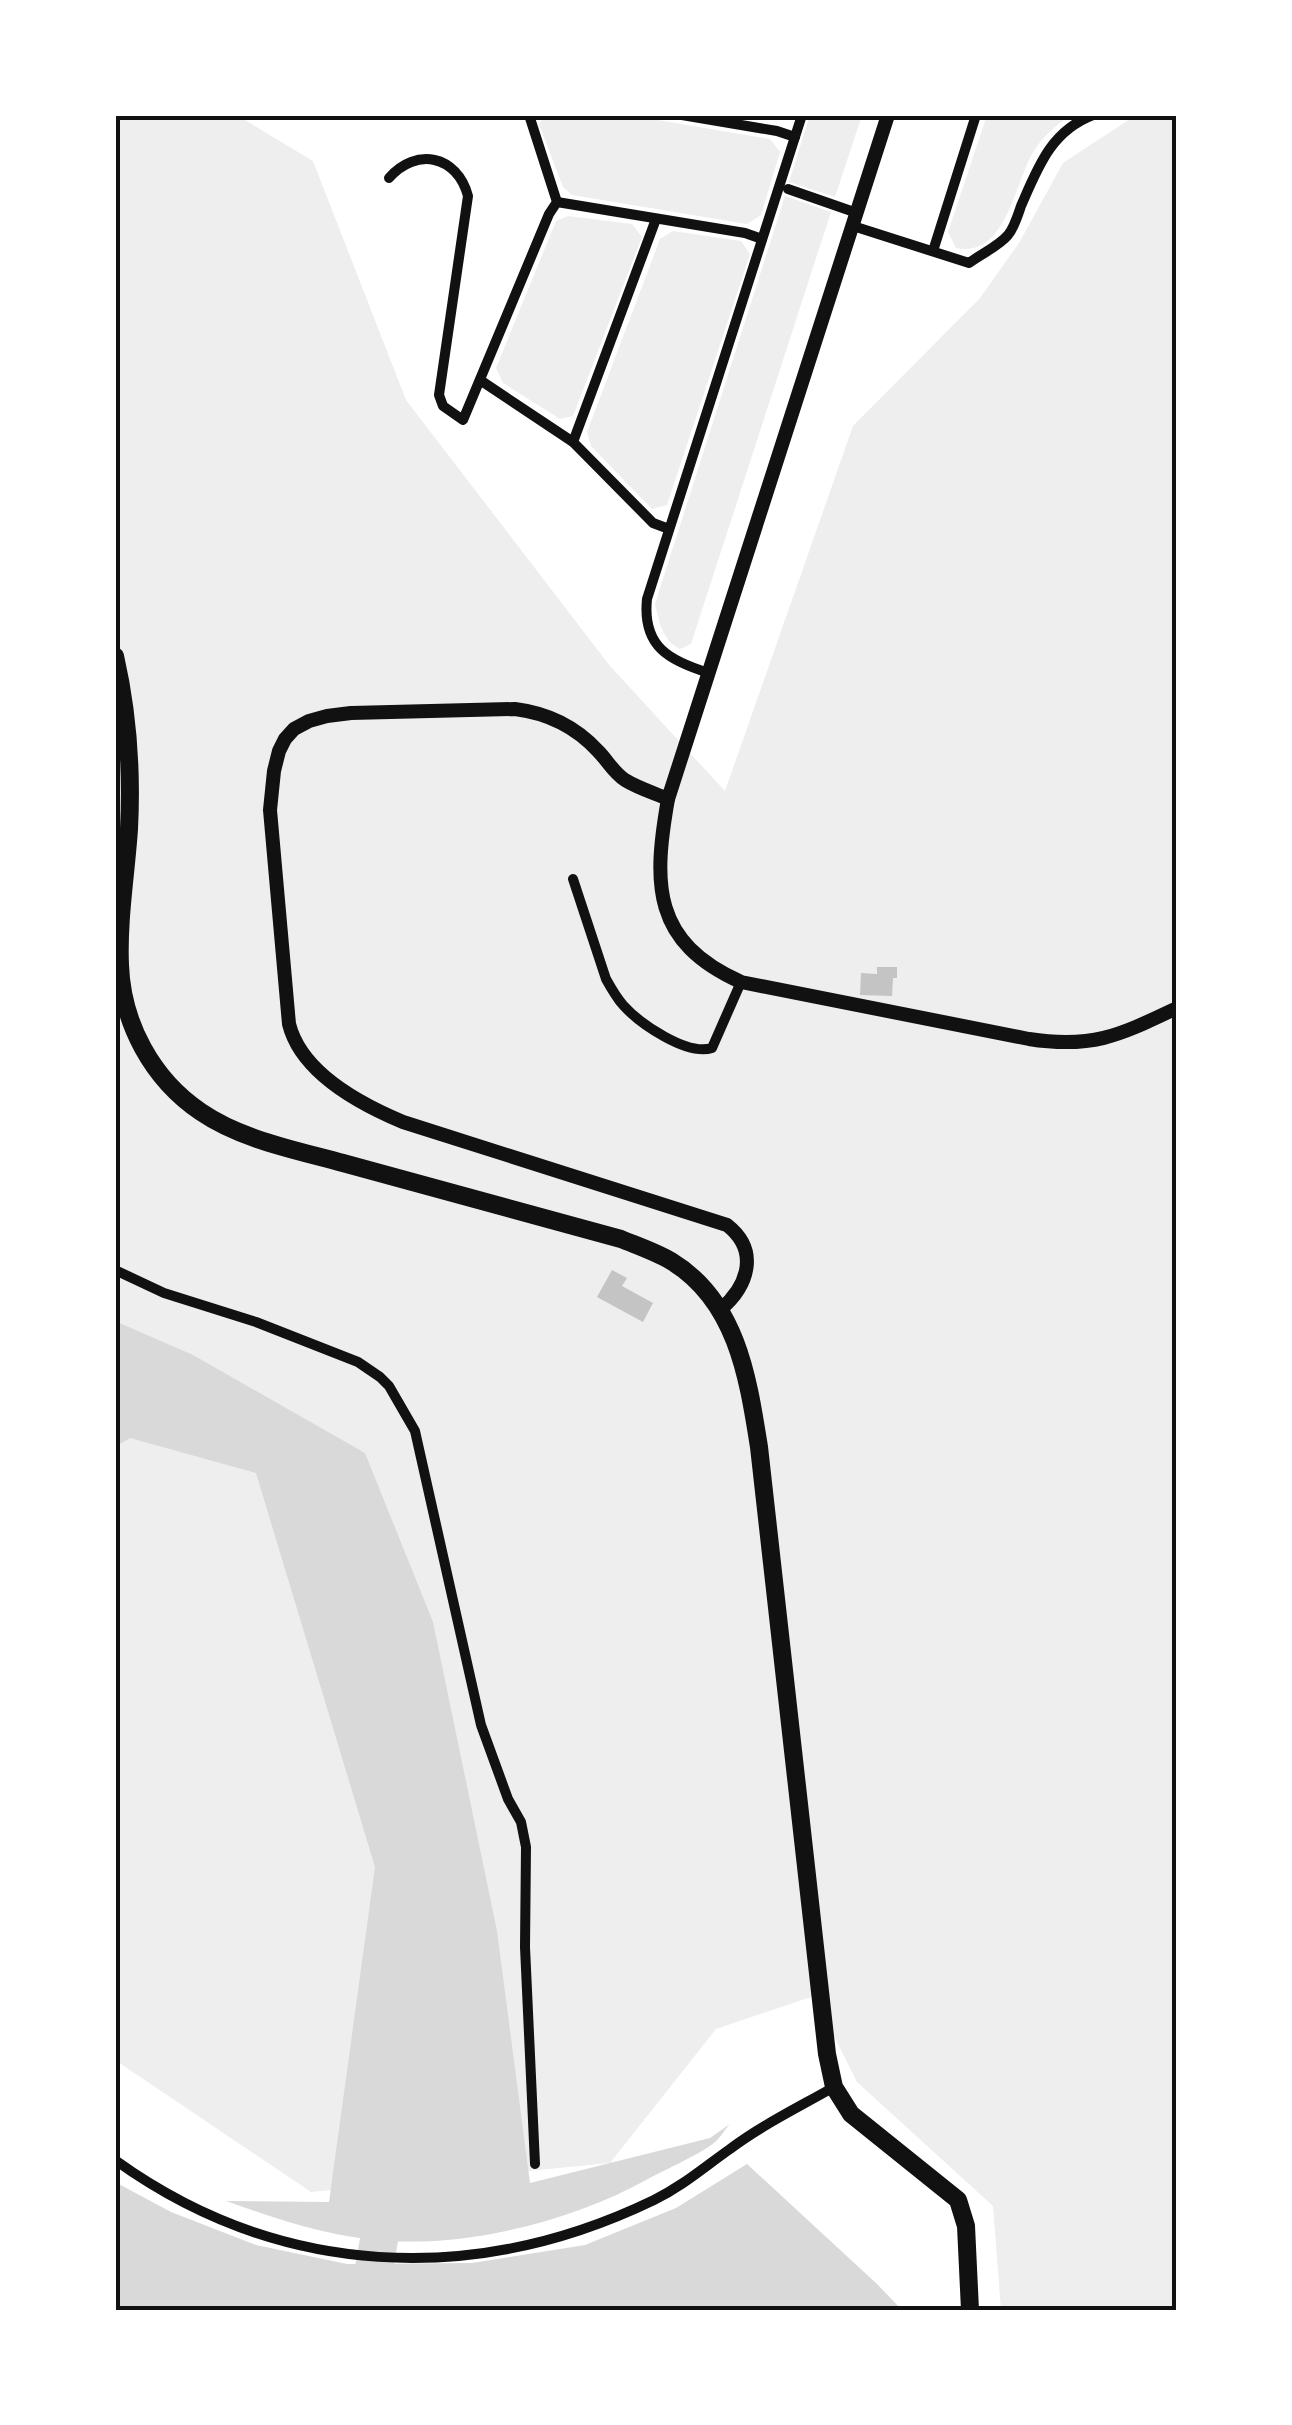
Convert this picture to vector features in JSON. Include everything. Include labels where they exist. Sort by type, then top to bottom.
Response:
[{"type":"main road","points":[[115,656],[129,735],[121,978],[137,1037],[173,1088],[201,1112],[238,1132],[647,1249],[692,1276],[721,1309],[746,1375],[759,1448],[826,2054],[834,2087],[851,2114],[958,2200],[966,2226],[970,2310]]},
{"type":"street","points":[[529,115],[557,202]]},
{"type":"street","points":[[682,115],[795,137]]},
{"type":"street","points":[[709,673],[667,656],[654,640],[647,621],[647,600],[802,115]]},
{"type":"street","points":[[888,115],[668,799],[660,866],[660,891],[667,913],[692,951],[722,974],[741,982],[1058,1044],[1107,1039],[1177,1008]]},
{"type":"street","points":[[933,251],[976,115]]},
{"type":"street","points":[[788,189],[968,262],[1009,234],[1048,148],[1078,121],[1093,115]]},
{"type":"street","points":[[390,178],[403,164],[428,159],[450,166],[465,186],[468,196],[440,395],[442,406],[463,420],[557,202]]},
{"type":"street","points":[[557,202],[762,239]]},
{"type":"street","points":[[574,442],[656,218]]},
{"type":"street","points":[[480,380],[574,442],[653,524],[669,530]]},
{"type":"street","points":[[668,799],[628,782],[582,736],[533,711],[352,713],[309,721],[285,739],[271,792],[289,1024],[299,1051],[310,1062],[346,1092],[383,1113],[727,1224],[739,1234],[747,1264],[743,1281],[732,1300],[721,1309]]},
{"type":"street","points":[[573,879],[612,991],[653,1029],[697,1050],[712,1048],[741,982]]},
{"type":"street","points":[[115,1270],[164,1294],[256,1322],[358,1362],[389,1386],[415,1430],[480,1725],[521,1822],[526,1847],[525,1947],[535,2164]]},
{"type":"street","points":[[115,2160],[201,2211],[267,2237],[356,2256],[422,2260],[469,2256],[564,2236],[656,2199],[691,2180],[730,2148],[834,2087]]},
{"type":"shaded area","points":[[115,115],[274,115],[245,120],[313,161],[406,400],[610,666],[725,791],[853,426],[980,298],[1019,243],[1063,163],[1136,115],[1177,115],[1177,2310],[1001,2310],[993,2206],[857,2082],[814,1996],[716,2029],[610,2163],[311,2192],[115,2060]]},
{"type":"shaded area","points":[[546,115],[628,115],[770,139],[780,152],[761,215],[747,224],[572,195],[563,187],[539,124]]},
{"type":"shaded area","points":[[810,115],[862,115],[835,197],[789,182]]},
{"type":"shaded area","points":[[987,115],[1071,115],[1036,148],[997,231],[973,248],[956,248],[948,232]]},
{"type":"shaded area","points":[[785,196],[831,212],[691,644],[680,649],[666,636],[655,604]]},
{"type":"shaded area","points":[[568,216],[632,224],[642,237],[573,416],[560,419],[503,383],[496,368],[556,221]]},
{"type":"shaded area","points":[[673,231],[741,241],[750,254],[667,505],[652,509],[591,446],[587,432],[660,239]]},
{"type":"shaded area","points":[[115,1321],[193,1355],[365,1453],[433,1622],[497,1931],[530,2183],[710,2138],[730,2124],[709,2147],[588,2207],[523,2227],[455,2239],[389,2241],[347,2236],[226,2201],[329,2202],[375,1867],[256,1473],[130,1438],[115,1447]]},
{"type":"shaded area","points":[[747,2164],[902,2310],[115,2310],[115,2182],[171,2212],[256,2245],[347,2264],[472,2263],[585,2245],[676,2208]]},
{"type":"building","points":[[877,967],[897,967],[892,996],[860,995],[861,973],[877,974]]},
{"type":"building","points":[[612,1270],[627,1278],[622,1286],[653,1303],[643,1322],[597,1297]]},
{"type":"waterway","points":[[374,2310],[374,2268],[388,2189]]}]
